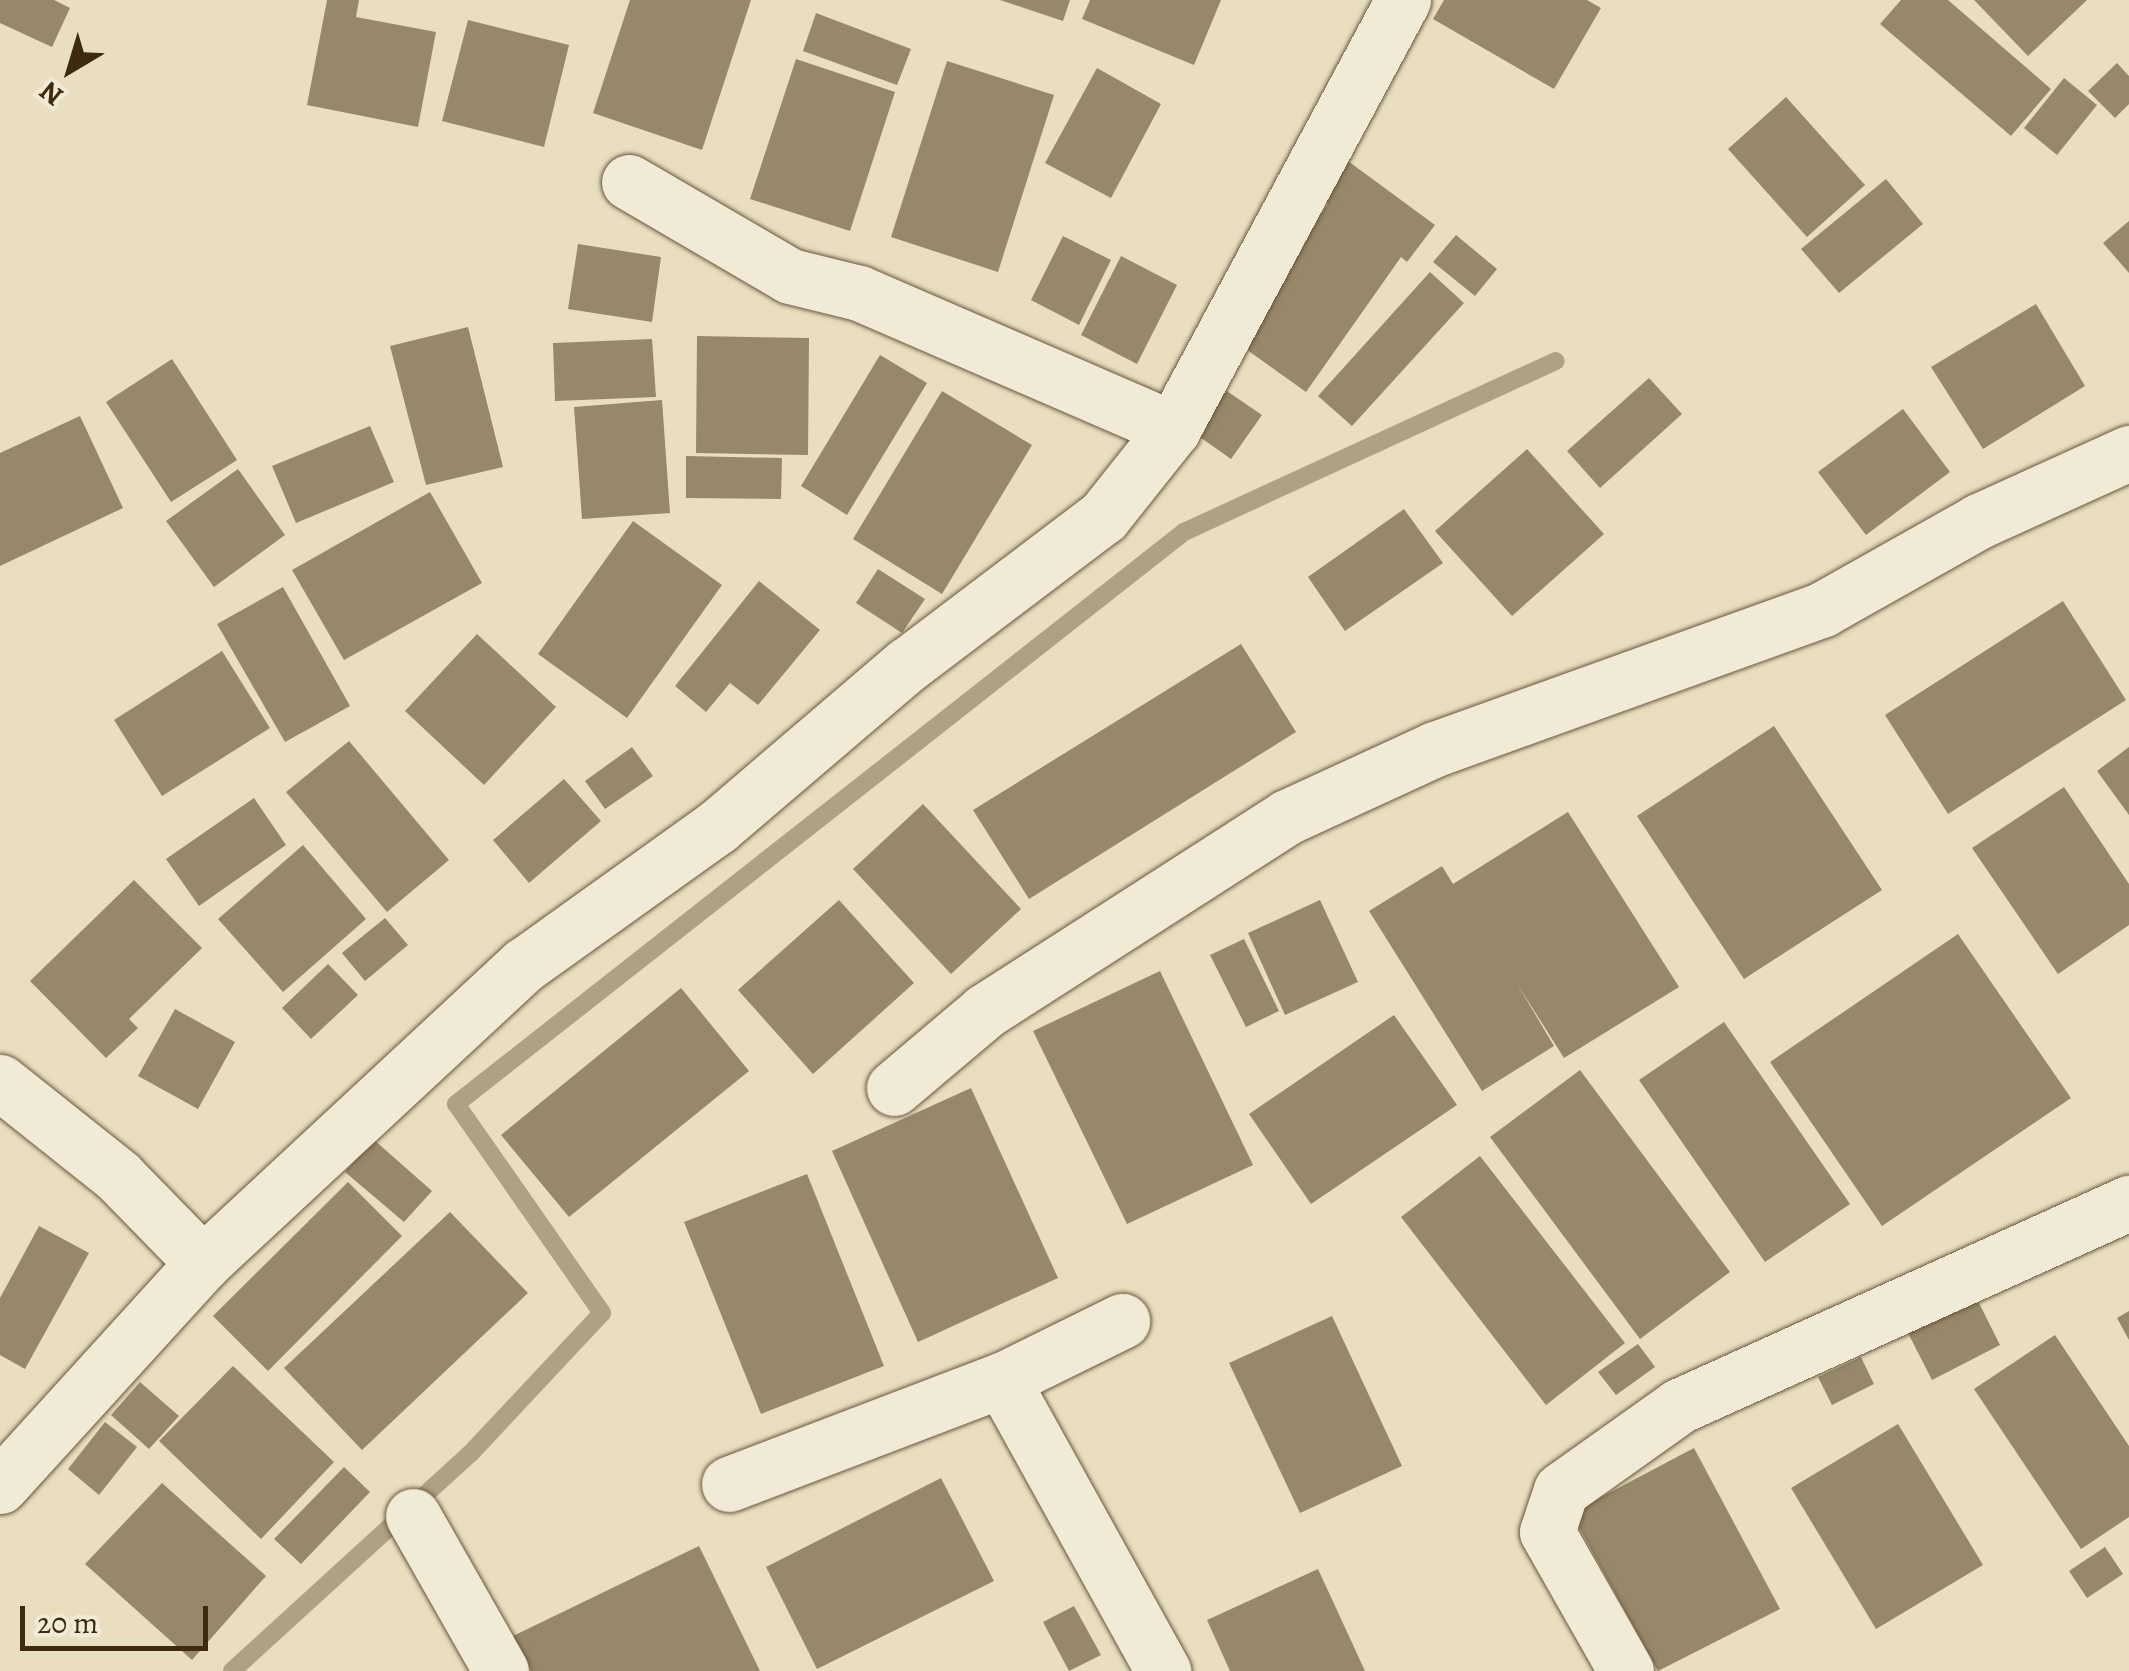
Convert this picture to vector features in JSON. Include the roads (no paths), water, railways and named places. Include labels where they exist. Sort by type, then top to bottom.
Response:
[{"type":"street","points":[[0,1486],[203,1263],[524,965],[717,827],[907,666],[1103,517],[1173,429],[1403,0]]},
{"type":"street","points":[[629,182],[790,276],[859,293],[1173,429]]},
{"type":"street","points":[[894,1088],[985,1012],[1287,816],[1436,749],[1822,609],[1979,521],[2129,453]]},
{"type":"street","points":[[0,1082],[118,1176],[203,1263]]},
{"type":"street","points":[[1626,1671],[1547,1532],[1561,1490],[1679,1406],[2129,1203]]},
{"type":"street","points":[[728,1484],[1002,1380],[1122,1321]]},
{"type":"street","points":[[1002,1380],[1164,1671]]},
{"type":"street","points":[[413,1516],[501,1671]]},
{"type":"waterway","points":[[232,1671],[470,1454],[602,1313],[456,1104],[1184,532],[1556,361]]}]
